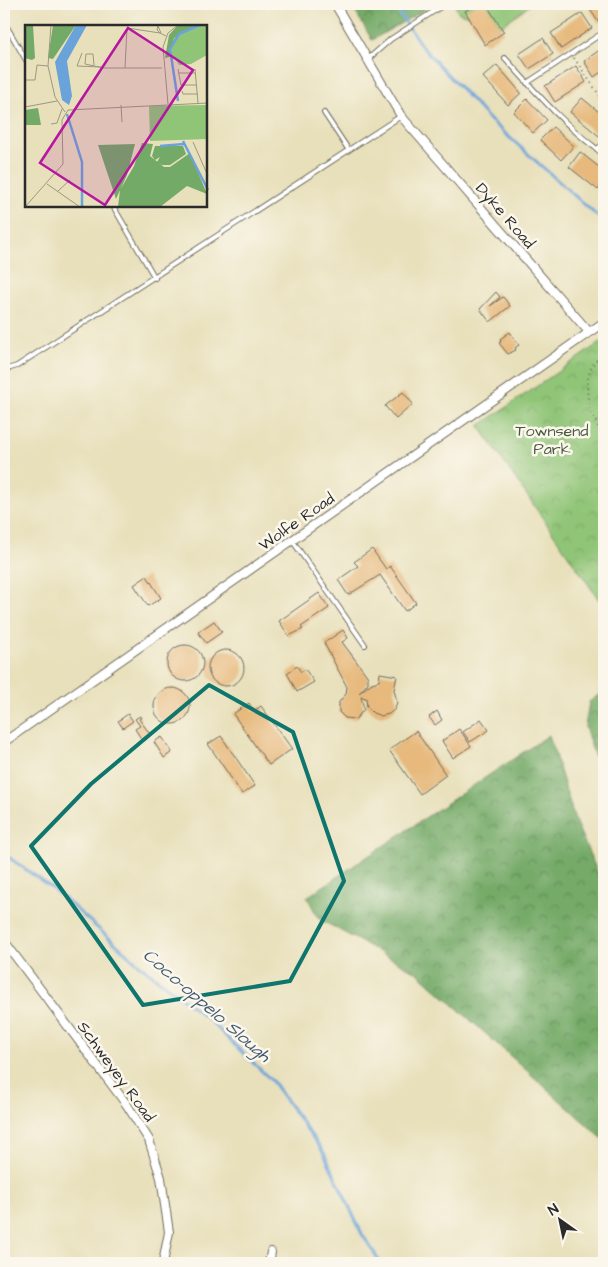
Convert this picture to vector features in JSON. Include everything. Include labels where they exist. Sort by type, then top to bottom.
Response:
[{"type":"street","name":"Dyke Road","points":[[335,4],[401,116],[589,332]]},
{"type":"street","name":"Wolfe Road","points":[[4,742],[604,322]]},
{"type":"street","name":"Schweyey Road","points":[[4,941],[127,1105],[149,1140],[161,1178],[169,1232],[163,1263]]},
{"type":"street","points":[[268,1263],[271,1252]]},
{"type":"lane","points":[[367,60],[391,39],[445,4]]},
{"type":"lane","points":[[4,22],[25,58]]},
{"type":"lane","points":[[528,83],[604,32]]},
{"type":"lane","points":[[505,58],[546,104],[604,156]]},
{"type":"lane","points":[[324,113],[348,149]]},
{"type":"lane","points":[[4,370],[17,366],[156,278],[348,149],[401,116]]},
{"type":"lane","points":[[597,149],[604,144]]},
{"type":"lane","points":[[114,208],[156,278]]},
{"type":"lane","points":[[292,540],[365,645]]},
{"type":"path","points":[[571,54],[604,102]]},
{"type":"path","points":[[601,97],[604,94]]},
{"type":"path","points":[[604,353],[593,364],[587,384],[588,398],[596,424],[604,436]]},
{"type":"highlighted area","points":[[209,685],[293,732],[344,881],[290,981],[143,1005],[31,846],[91,784]]},
{"type":"green space","points":[[351,4],[425,4],[424,10],[372,40]]},
{"type":"green space","points":[[454,4],[531,4],[501,26],[459,13]]},
{"type":"green space","name":"Townsend Park","points":[[604,340],[604,607],[479,426]]},
{"type":"green space","points":[[604,691],[604,785],[585,727],[589,702]]},
{"type":"green space","points":[[549,735],[576,823],[604,887],[604,1140],[418,973],[319,919],[307,897]]},
{"type":"building","points":[[476,4],[486,4],[504,32],[485,45],[465,11]]},
{"type":"building","points":[[595,4],[604,4],[604,20],[599,23],[589,8]]},
{"type":"building","points":[[582,13],[592,28],[561,49],[551,33]]},
{"type":"building","points":[[543,38],[553,54],[529,69],[519,54]]},
{"type":"building","points":[[604,47],[604,70],[594,77],[584,61]]},
{"type":"building","points":[[497,65],[521,93],[508,105],[483,77]]},
{"type":"building","points":[[576,66],[586,82],[555,102],[545,86]]},
{"type":"building","points":[[582,98],[604,116],[604,129],[599,136],[570,112]]},
{"type":"building","points":[[527,99],[547,120],[533,133],[514,112]]},
{"type":"building","points":[[553,127],[574,146],[561,160],[540,140]]},
{"type":"building","points":[[580,152],[604,171],[604,181],[598,190],[569,167]]},
{"type":"building","points":[[496,292],[500,297],[490,306],[503,297],[510,306],[490,322],[480,309]]},
{"type":"building","points":[[510,332],[519,345],[515,348],[516,350],[508,354],[499,343],[501,342],[500,339]]},
{"type":"building","points":[[403,392],[413,404],[396,419],[385,406]]},
{"type":"building","points":[[372,549],[386,569],[390,566],[416,603],[405,611],[380,575],[348,595],[338,580],[358,566],[354,562]]},
{"type":"building","points":[[147,576],[161,598],[148,606],[134,585]]},
{"type":"building","points":[[319,593],[329,608],[301,627],[303,629],[289,636],[279,621]]},
{"type":"building","points":[[214,621],[222,632],[206,643],[198,632]]},
{"type":"building","points":[[343,630],[348,638],[342,642],[368,677],[368,683],[359,693],[372,683],[379,681],[380,673],[397,676],[394,690],[397,702],[395,709],[389,714],[381,716],[373,713],[367,707],[366,698],[361,697],[364,709],[356,719],[345,718],[339,712],[339,702],[346,694],[347,687],[324,643]]},
{"type":"building","points":[[185,645],[198,650],[203,663],[198,676],[185,681],[172,676],[167,663],[172,650]]},
{"type":"building","points":[[226,650],[239,655],[244,668],[239,681],[226,686],[213,681],[208,668],[213,655]]},
{"type":"building","points":[[297,666],[301,672],[305,669],[314,682],[297,692],[287,673]]},
{"type":"building","points":[[172,688],[185,693],[190,706],[185,719],[172,724],[159,719],[154,706],[159,693]]},
{"type":"building","points":[[249,703],[254,711],[261,706],[292,749],[269,765],[233,714]]},
{"type":"building","points":[[437,711],[442,720],[435,725],[429,717]]},
{"type":"building","points":[[128,714],[133,721],[123,728],[118,721]]},
{"type":"building","points":[[140,716],[141,718],[139,719],[150,734],[142,740],[135,729],[140,726],[135,719]]},
{"type":"building","points":[[481,719],[489,730],[470,742],[463,732]]},
{"type":"building","points":[[459,729],[471,746],[453,758],[442,741]]},
{"type":"building","points":[[416,731],[446,775],[420,794],[389,750]]},
{"type":"building","points":[[221,736],[255,786],[242,794],[208,744]]},
{"type":"building","points":[[162,737],[172,752],[164,758],[154,742]]},
{"type":"waterway","points":[[393,4],[423,48],[490,120],[604,222]]},
{"type":"waterway","name":"Coco-oppelo Slough","points":[[4,854],[52,888],[141,966],[208,1019],[272,1081],[324,1153],[362,1234],[381,1263]]}]
